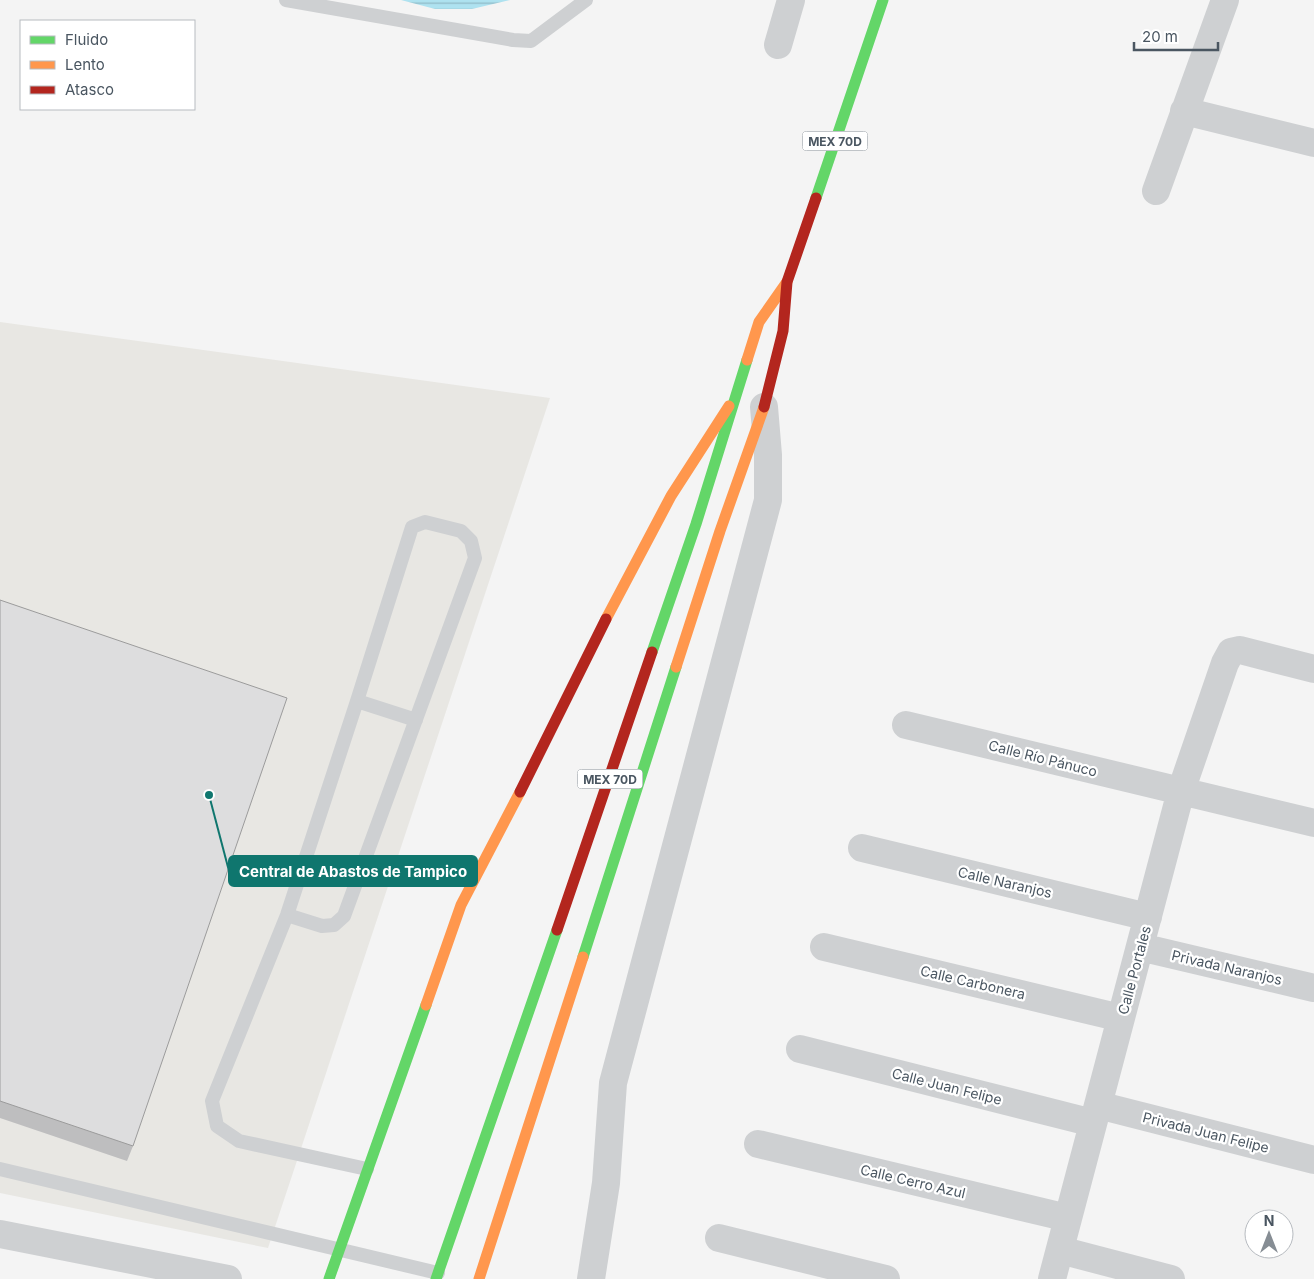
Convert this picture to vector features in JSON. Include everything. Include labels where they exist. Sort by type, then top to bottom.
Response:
[{"type":"main road","name":"MEX 70D","points":[[479,1279],[720,531],[764,407],[783,331],[787,282],[883,0]]},
{"type":"main road","name":"MEX 70D","points":[[437,1276],[610,780],[696,524],[758,322],[787,282]]},
{"type":"main road","points":[[329,1279],[461,904],[502,827],[613,605],[671,496],[734,398]]},
{"type":"street","points":[[778,45],[790,0]]},
{"type":"street","points":[[1156,191],[1225,0]]},
{"type":"street","points":[[1184,111],[1314,143]]},
{"type":"street","points":[[591,1279],[606,1183],[613,1083],[768,500],[768,455],[764,407]]},
{"type":"street","name":"Calle Portales","points":[[1052,1279],[1181,792],[1225,663],[1231,652],[1240,650],[1314,669]]},
{"type":"street","name":"Calle Río Pánuco","points":[[906,725],[1314,823]]},
{"type":"street","name":"Calle Naranjos","points":[[862,848],[1148,916]]},
{"type":"street","name":"Calle Carbonera","points":[[824,947],[1121,1018]]},
{"type":"street","name":"Privada Naranjos","points":[[1140,947],[1314,988]]},
{"type":"street","name":"Calle Juan Felipe","points":[[800,1050],[1096,1114]]},
{"type":"street","name":"Privada Juan Felipe","points":[[1096,1114],[1314,1160]]},
{"type":"street","name":"Calle Cerro Azul","points":[[758,1144],[1068,1218]]},
{"type":"street","points":[[0,1234],[228,1279]]},
{"type":"street","points":[[719,1238],[886,1279]]},
{"type":"street","points":[[1060,1250],[1171,1279]]},
{"type":"lane","points":[[286,0],[304,1],[513,40],[531,41],[586,0]]},
{"type":"lane","points":[[287,915],[322,926],[334,925],[344,916],[475,558],[471,541],[461,531],[425,522],[412,527],[287,915],[212,1101],[217,1126],[239,1141],[367,1170]]},
{"type":"lane","points":[[357,701],[416,720]]},
{"type":"lane","points":[[0,1169],[339,1250],[437,1276]]},
{"type":"shaded area","points":[[0,322],[550,398],[268,1248],[0,1193]]},
{"type":"water","points":[[401,0],[510,0],[472,9],[435,9]]},
{"type":"building","points":[[0,600],[287,698],[133,1146],[0,1101]]},
{"type":"traffic: fast","points":[[816,198],[883,0]]},
{"type":"traffic: fast","points":[[652,652],[696,524],[747,360]]},
{"type":"traffic: fast","points":[[583,957],[676,667]]},
{"type":"traffic: fast","points":[[436,1279],[557,930]]},
{"type":"traffic: fast","points":[[329,1279],[426,1005]]},
{"type":"traffic: slow","points":[[747,360],[759,322],[787,282]]},
{"type":"traffic: slow","points":[[606,619],[671,496],[729,406]]},
{"type":"traffic: slow","points":[[676,667],[720,531],[764,407]]},
{"type":"traffic: slow","points":[[426,1005],[461,905],[520,792]]},
{"type":"traffic: slow","points":[[479,1279],[583,957]]},
{"type":"traffic: jam","points":[[764,407],[783,331],[787,282],[816,198]]},
{"type":"traffic: jam","points":[[520,792],[606,619]]},
{"type":"traffic: jam","points":[[557,930],[652,652]]},
{"type":"place","name":"Central de Abastos de Tampico","points":[[209,795]]}]
